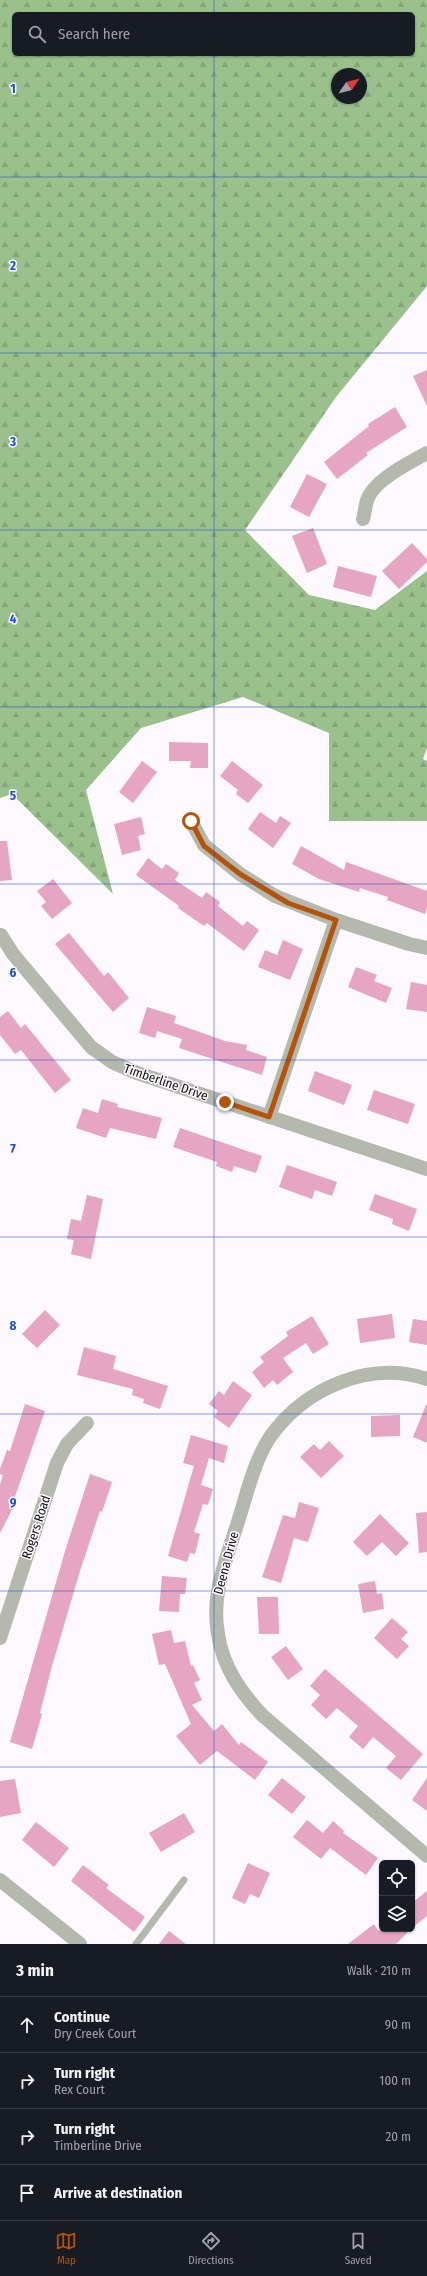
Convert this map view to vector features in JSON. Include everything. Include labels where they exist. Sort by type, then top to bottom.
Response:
[{"type":"street","points":[[363,519],[368,497],[378,486],[399,468],[427,453]]},
{"type":"street","points":[[191,821],[204,846],[240,874],[288,903],[409,944],[427,948]]},
{"type":"street","points":[[269,1117],[336,920]]},
{"type":"street","name":"Timberline Drive","points":[[1,935],[13,954],[91,1047],[112,1062],[137,1073],[427,1169]]},
{"type":"street","name":"Deena Drive","points":[[427,1379],[404,1374],[385,1373],[359,1377],[327,1388],[308,1399],[285,1419],[270,1438],[255,1470],[222,1571],[215,1605],[217,1633],[221,1650],[230,1675],[244,1696],[262,1715],[427,1856]]},
{"type":"street","name":"Rogers Road","points":[[0,1638],[57,1463],[67,1444],[87,1423]]},
{"type":"street","points":[[0,1880],[80,1944]]},
{"type":"lane","points":[[136,1944],[184,1880]]},
{"type":"green space","points":[[0,0],[427,0],[427,286],[336,397],[245,530],[309,595],[375,610],[427,571],[427,748],[423,759],[427,761],[427,821],[329,821],[329,733],[243,697],[141,728],[86,790],[113,894],[12,794],[0,798]]},
{"type":"building","points":[[427,370],[427,406],[413,376]]},
{"type":"building","points":[[395,407],[407,427],[366,453],[368,455],[337,479],[324,462],[369,426],[368,424]]},
{"type":"building","points":[[307,474],[327,484],[309,517],[290,507]]},
{"type":"building","points":[[313,528],[327,564],[307,573],[292,536]]},
{"type":"building","points":[[412,543],[427,559],[427,562],[399,589],[382,571]]},
{"type":"building","points":[[338,566],[377,576],[371,597],[333,587]]},
{"type":"building","points":[[169,742],[208,743],[208,768],[190,768],[191,761],[169,761]]},
{"type":"building","points":[[142,761],[157,772],[133,803],[119,792]]},
{"type":"building","points":[[232,761],[263,785],[248,803],[236,794],[238,790],[220,776]]},
{"type":"building","points":[[260,812],[276,823],[280,816],[291,823],[273,848],[248,829]]},
{"type":"building","points":[[141,817],[145,834],[138,836],[141,850],[122,855],[114,824]]},
{"type":"building","points":[[0,841],[7,841],[12,880],[0,881]]},
{"type":"building","points":[[301,846],[344,870],[346,862],[427,891],[427,908],[425,914],[387,900],[388,897],[360,888],[359,892],[319,879],[292,864]]},
{"type":"building","points":[[148,858],[162,869],[166,864],[179,873],[175,880],[202,898],[206,892],[220,902],[218,906],[243,926],[247,921],[259,930],[244,951],[207,923],[204,926],[178,908],[179,906],[136,875]]},
{"type":"building","points":[[53,879],[72,903],[52,919],[41,906],[46,902],[37,891]]},
{"type":"building","points":[[69,933],[104,976],[108,972],[129,998],[113,1012],[55,944]]},
{"type":"building","points":[[283,940],[303,949],[290,980],[258,967],[265,950],[277,955]]},
{"type":"building","points":[[356,967],[377,975],[374,981],[392,988],[386,1003],[348,987]]},
{"type":"building","points":[[411,982],[427,985],[427,1012],[406,1009]]},
{"type":"building","points":[[147,1007],[176,1016],[174,1023],[225,1041],[247,1045],[246,1050],[267,1057],[262,1075],[179,1048],[182,1039],[157,1031],[155,1038],[139,1033]]},
{"type":"building","points":[[8,1011],[21,1028],[25,1024],[71,1080],[55,1093],[21,1050],[15,1054],[0,1035],[0,1017]]},
{"type":"building","points":[[315,1071],[352,1085],[344,1105],[308,1091]]},
{"type":"building","points":[[374,1090],[415,1104],[408,1124],[367,1110]]},
{"type":"building","points":[[102,1099],[118,1104],[117,1107],[162,1118],[156,1139],[110,1128],[106,1138],[76,1128],[83,1108],[98,1113]]},
{"type":"building","points":[[180,1128],[262,1156],[256,1173],[234,1166],[232,1172],[216,1166],[217,1162],[173,1147]]},
{"type":"building","points":[[287,1165],[337,1182],[332,1196],[315,1190],[312,1199],[279,1187]]},
{"type":"building","points":[[375,1194],[417,1209],[409,1231],[392,1224],[393,1219],[369,1210]]},
{"type":"building","points":[[87,1195],[103,1199],[91,1259],[71,1254],[74,1240],[67,1239],[71,1219],[81,1221]]},
{"type":"building","points":[[45,1310],[60,1325],[37,1348],[22,1334]]},
{"type":"building","points":[[392,1314],[395,1338],[360,1343],[357,1319]]},
{"type":"building","points":[[312,1316],[329,1344],[313,1354],[306,1343],[283,1358],[293,1372],[277,1385],[273,1380],[264,1388],[252,1372],[264,1362],[260,1357],[288,1336],[286,1332]]},
{"type":"building","points":[[413,1319],[427,1321],[427,1345],[409,1342]]},
{"type":"building","points":[[84,1347],[116,1356],[113,1369],[168,1386],[160,1409],[143,1403],[144,1399],[132,1395],[133,1389],[77,1375]]},
{"type":"building","points":[[233,1381],[252,1395],[229,1428],[214,1417],[218,1411],[209,1404],[219,1391],[224,1395]]},
{"type":"building","points":[[25,1404],[45,1411],[12,1505],[14,1506],[0,1533],[0,1484],[3,1475],[0,1474],[0,1469],[7,1450],[10,1451]]},
{"type":"building","points":[[427,1405],[427,1443],[413,1437]]},
{"type":"building","points":[[400,1415],[400,1436],[371,1437],[371,1416]]},
{"type":"building","points":[[191,1435],[228,1446],[224,1463],[209,1458],[201,1485],[213,1489],[208,1505],[203,1504],[194,1532],[200,1534],[195,1554],[190,1553],[187,1562],[168,1556],[194,1466],[183,1463]]},
{"type":"building","points":[[329,1441],[344,1456],[321,1478],[300,1457],[314,1444],[320,1450]]},
{"type":"building","points":[[90,1474],[112,1482],[102,1512],[100,1511],[80,1571],[52,1666],[40,1713],[42,1714],[32,1749],[10,1742],[65,1551]]},
{"type":"building","points":[[299,1502],[319,1508],[308,1542],[294,1538],[281,1583],[262,1577],[283,1515],[295,1518]]},
{"type":"building","points":[[427,1512],[427,1552],[419,1553],[416,1513]]},
{"type":"building","points":[[380,1514],[409,1543],[396,1556],[382,1542],[367,1556],[353,1542]]},
{"type":"building","points":[[162,1576],[187,1578],[185,1594],[180,1594],[179,1612],[159,1611]]},
{"type":"building","points":[[375,1581],[377,1594],[382,1593],[384,1609],[363,1613],[358,1584]]},
{"type":"building","points":[[257,1597],[278,1597],[279,1634],[259,1634]]},
{"type":"building","points":[[392,1618],[408,1632],[401,1639],[409,1646],[397,1659],[374,1638]]},
{"type":"building","points":[[171,1630],[174,1643],[185,1641],[191,1666],[193,1665],[200,1680],[194,1683],[202,1700],[192,1705],[214,1731],[222,1724],[239,1745],[241,1742],[268,1762],[255,1780],[217,1751],[200,1765],[176,1736],[191,1724],[165,1664],[159,1665],[152,1634]]},
{"type":"building","points":[[286,1646],[303,1669],[288,1680],[271,1657]]},
{"type":"building","points":[[325,1669],[423,1754],[401,1780],[386,1768],[396,1756],[373,1737],[363,1749],[349,1737],[358,1726],[337,1708],[326,1719],[311,1705],[320,1695],[310,1686]]},
{"type":"building","points":[[282,1778],[306,1797],[292,1814],[268,1795]]},
{"type":"building","points":[[427,1778],[427,1811],[412,1800]]},
{"type":"building","points":[[15,1779],[21,1813],[0,1817],[0,1781]]},
{"type":"building","points":[[184,1813],[195,1832],[161,1852],[149,1833]]},
{"type":"building","points":[[307,1820],[323,1833],[333,1821],[344,1831],[343,1833],[378,1858],[366,1875],[330,1848],[321,1859],[293,1837]]},
{"type":"building","points":[[36,1822],[69,1848],[54,1867],[22,1840]]},
{"type":"building","points":[[248,1863],[270,1873],[259,1898],[250,1894],[245,1904],[232,1898]]},
{"type":"building","points":[[83,1865],[109,1885],[106,1888],[145,1917],[134,1932],[71,1881]]},
{"type":"building","points":[[427,1891],[427,1916],[415,1926],[415,1901]]},
{"type":"building","points":[[374,1924],[379,1932],[408,1932],[396,1944],[348,1944]]},
{"type":"building","points":[[169,1931],[186,1944],[159,1944]]},
{"type":"route","points":[[191,821],[204,846],[240,874],[288,903],[336,920],[269,1117],[225,1102]]}]
